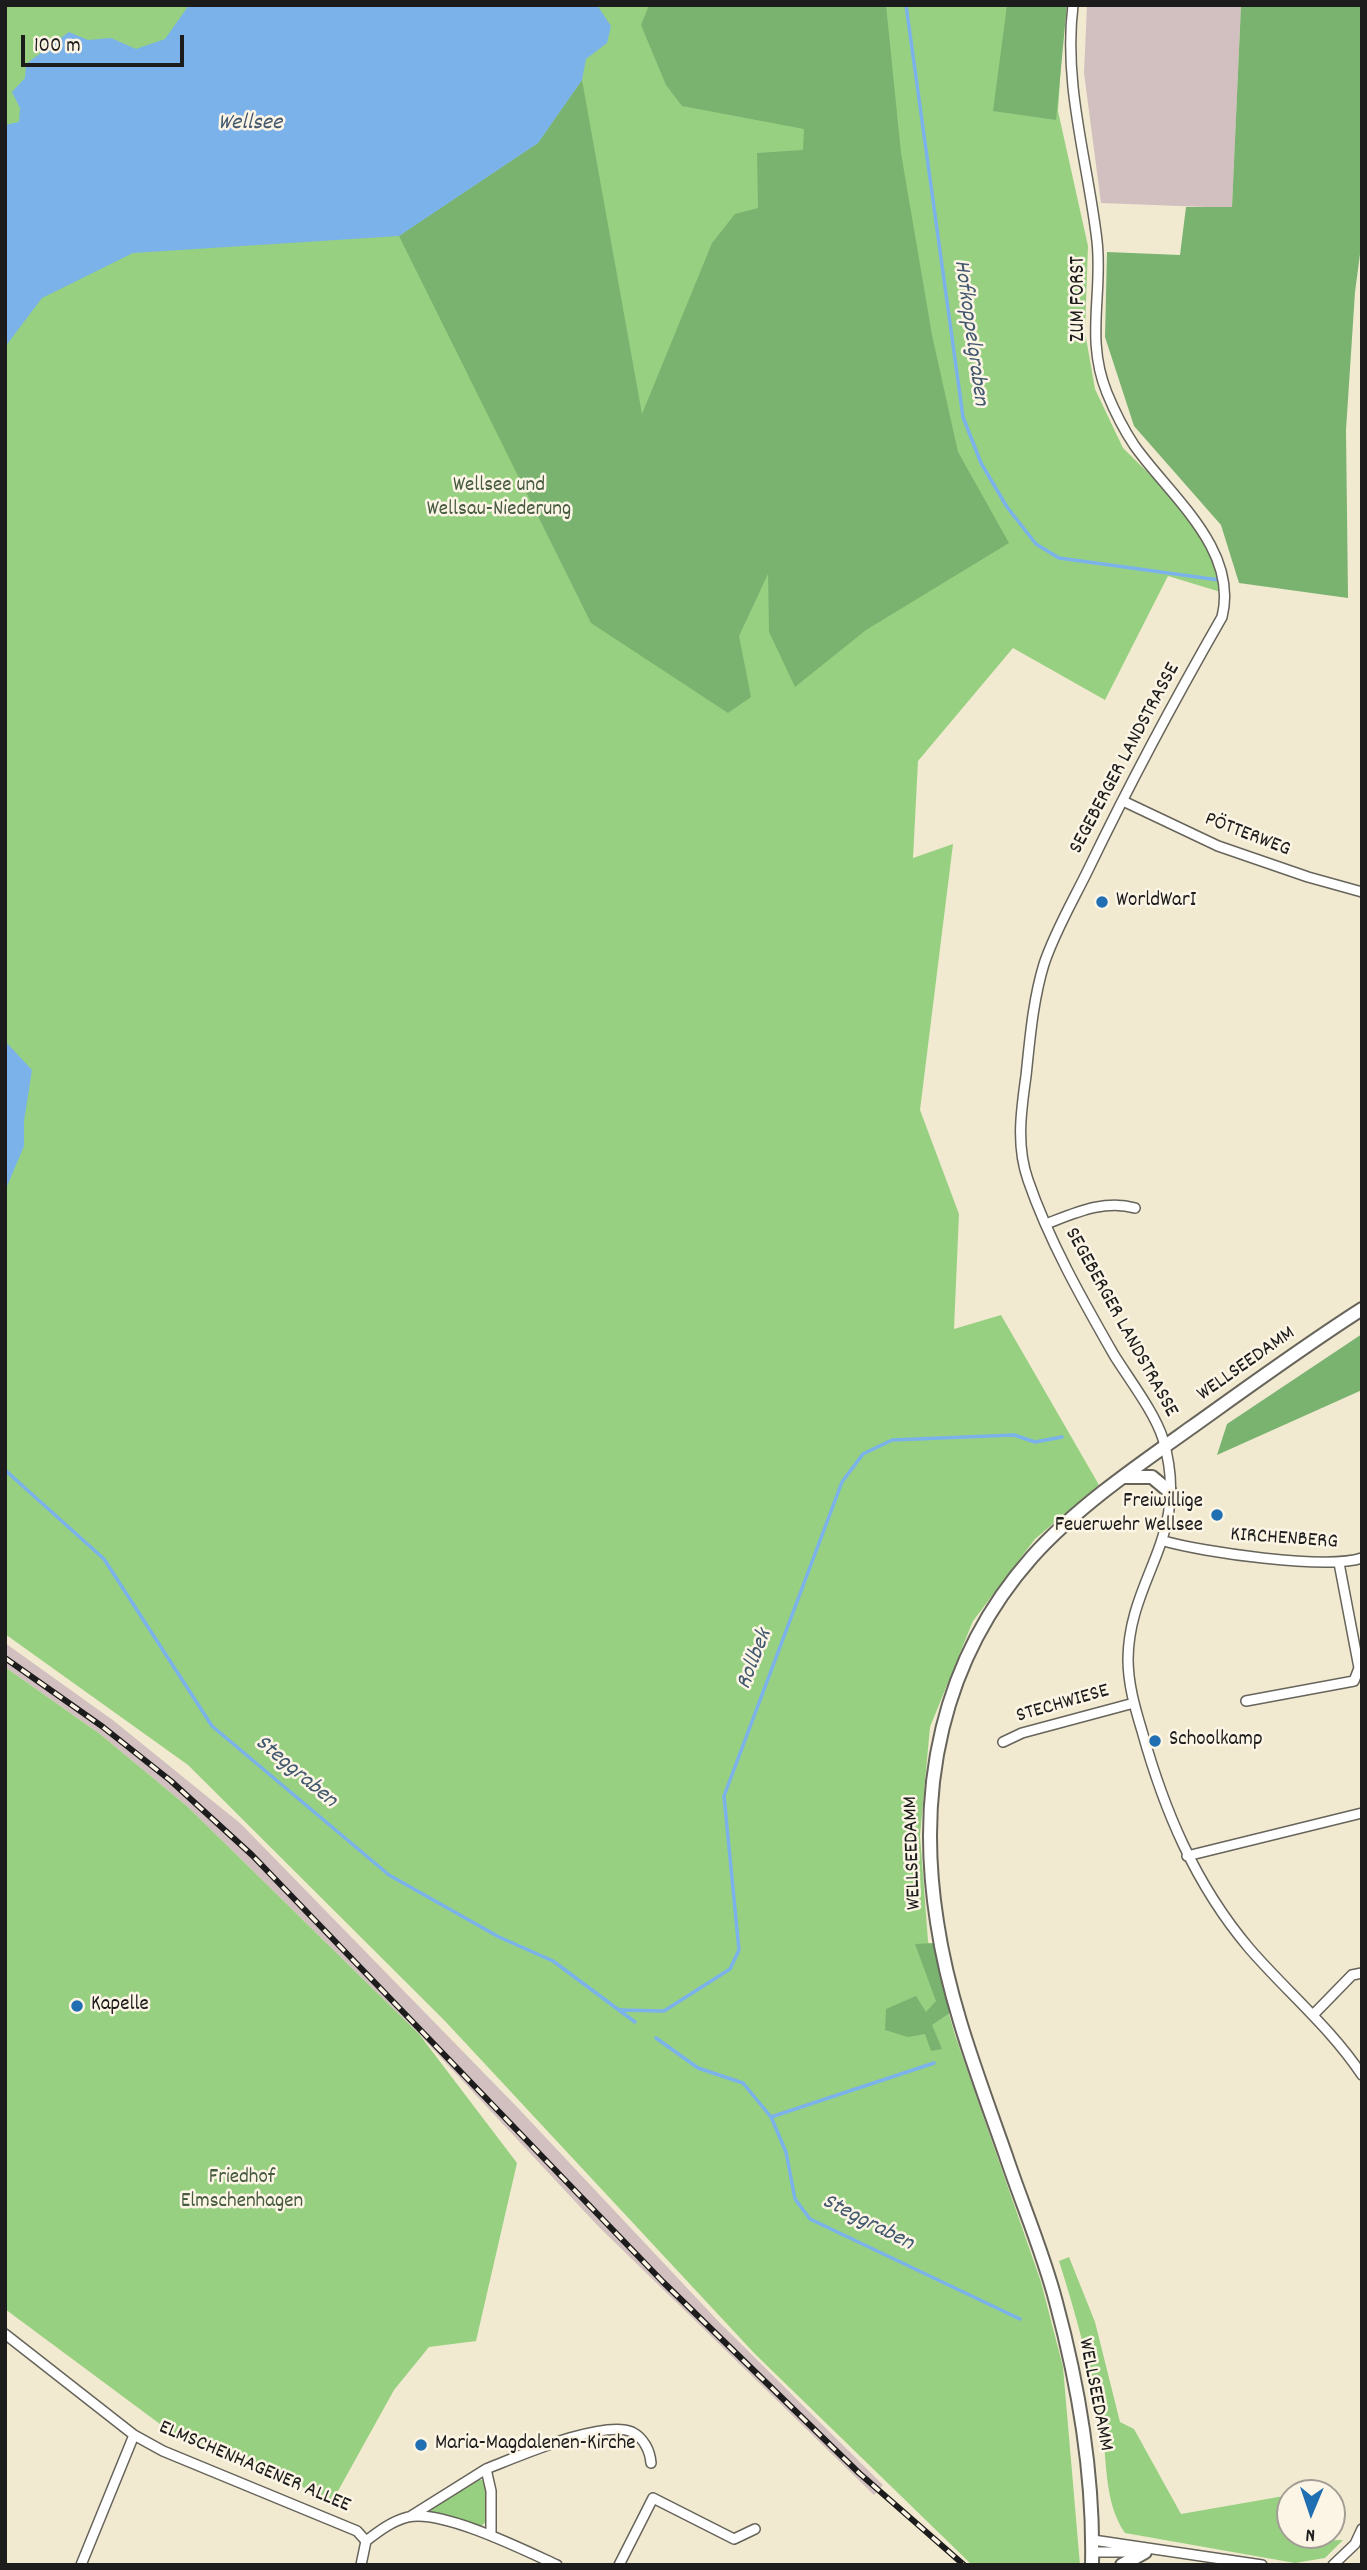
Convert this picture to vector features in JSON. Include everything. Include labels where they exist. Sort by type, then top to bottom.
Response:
[{"type":"main road","name":"WELLSEEDAMM","points":[[1092,2552],[1090,2478],[1056,2302],[979,2081],[945,1965],[933,1895],[928,1822],[939,1734],[957,1678],[980,1628],[1032,1557],[1122,1478],[1362,1309]]},
{"type":"main road","points":[[1122,1478],[1140,1475],[1153,1477],[1170,1492]]},
{"type":"main road","points":[[1122,2565],[1150,2551]]},
{"type":"street","name":"ZUM FORST","points":[[1073,5],[1071,86],[1098,244],[1094,334],[1106,392],[1133,443],[1214,552],[1223,573],[1226,601]]},
{"type":"street","name":"SEGEBERGER LANDSTRASSE","points":[[1226,601],[1222,617],[1123,801],[1055,939],[1038,987],[1021,1112],[1020,1150],[1027,1180],[1070,1276],[1162,1435],[1170,1492],[1164,1541],[1130,1637],[1128,1662],[1133,1703],[1152,1766],[1187,1856],[1246,1945],[1344,2049],[1362,2075]]},
{"type":"street","name":"PÖTTERWEG","points":[[1123,801],[1218,846],[1308,877],[1362,892]]},
{"type":"street","points":[[1046,1224],[1098,1206],[1124,1205],[1135,1208]]},
{"type":"street","name":"KIRCHENBERG","points":[[1164,1541],[1206,1552],[1339,1563],[1362,1558]]},
{"type":"street","points":[[1246,1701],[1354,1681],[1359,1668],[1339,1563]]},
{"type":"street","name":"STECHWIESE","points":[[1003,1742],[1022,1733],[1133,1703]]},
{"type":"street","points":[[1187,1856],[1362,1813]]},
{"type":"street","points":[[1313,2015],[1352,1975],[1362,1973]]},
{"type":"street","name":"ELMSCHENHAGENER ALLEE","points":[[5,2333],[134,2435],[163,2451],[356,2531],[366,2541]]},
{"type":"street","points":[[361,2565],[366,2541],[391,2523],[411,2516],[486,2469],[573,2437],[625,2430],[635,2433],[649,2450],[652,2463]]},
{"type":"street","points":[[81,2565],[134,2435]]},
{"type":"street","points":[[486,2469],[491,2491],[491,2535]]},
{"type":"street","points":[[619,2565],[653,2498],[734,2539],[755,2529]]},
{"type":"street","points":[[411,2516],[491,2535],[557,2565]]},
{"type":"street","points":[[1333,2565],[1355,2544],[1362,2529]]},
{"type":"street","points":[[1092,2552],[1150,2551],[1262,2565]]},
{"type":"shaded area","points":[[1087,5],[1241,5],[1232,208],[1101,203],[1084,73]]},
{"type":"shaded area","points":[[5,1643],[114,1721],[241,1824],[518,2108],[719,2322],[883,2485],[874,2495],[598,2226],[419,2034],[188,1807],[100,1734],[5,1667]]},
{"type":"green space","name":"Wellsee und Wellsau-Niederung","points":[[5,5],[1065,5],[1058,111],[1088,246],[1085,332],[1095,389],[1123,448],[1206,530],[1224,593],[1168,576],[1105,700],[1013,648],[918,761],[913,858],[953,844],[920,1110],[959,1214],[954,1329],[1001,1315],[1099,1485],[1035,1539],[973,1621],[930,1727],[920,1836],[928,1941],[955,2035],[1041,2282],[1063,2367],[1080,2565],[972,2565],[755,2354],[444,2020],[188,1765],[5,1634]]},
{"type":"green space","points":[[649,5],[886,5],[901,153],[932,335],[958,452],[1009,543],[866,630],[795,687],[769,632],[768,574],[739,636],[751,697],[728,713],[591,623],[399,236],[538,143],[582,80],[642,414],[712,243],[735,214],[758,208],[757,153],[803,150],[804,129],[682,106],[666,85],[641,25]]},
{"type":"green space","points":[[1007,5],[1067,5],[1056,120],[993,111]]},
{"type":"green space","points":[[1241,5],[1362,5],[1362,239],[1355,292],[1346,430],[1348,598],[1239,583],[1221,525],[1134,426],[1105,337],[1107,252],[1180,255],[1186,207],[1232,207]]},
{"type":"green space","points":[[1362,1334],[1362,1390],[1217,1455],[1227,1424]]},
{"type":"green space","name":"Friedhof Elmschenhagen","points":[[5,1667],[100,1734],[188,1807],[419,2034],[517,2163],[476,2341],[429,2347],[394,2390],[333,2500],[168,2430],[5,2309]]},
{"type":"green space","points":[[934,1943],[954,2010],[932,2025],[942,2049],[931,2051],[925,2034],[908,2037],[885,2030],[886,2009],[916,1996],[926,2012],[936,2001],[915,1944]]},
{"type":"green space","points":[[1069,2257],[1095,2322],[1120,2422],[1134,2429],[1181,2514],[1276,2497],[1276,2549],[1334,2549],[1325,2558],[1295,2563],[1125,2533],[1113,2508],[1097,2402],[1059,2261]]},
{"type":"green space","points":[[476,2479],[486,2481],[487,2521],[479,2528],[432,2515],[428,2509]]},
{"type":"water","name":"Wellsee","points":[[189,5],[597,5],[611,26],[607,43],[586,59],[582,80],[538,143],[399,236],[133,253],[42,298],[5,347],[5,125],[19,122],[20,108],[12,92],[25,78],[26,64],[69,32],[88,40],[111,38],[136,49],[165,39]]},
{"type":"water","points":[[5,1041],[32,1070],[24,1121],[24,1146],[5,1191]]},
{"type":"waterway","name":"Hofkoppelgraben","points":[[906,5],[963,417],[981,463],[1007,507],[1036,544],[1059,558],[1219,580]]},
{"type":"waterway","name":"Rollbek","points":[[620,2010],[664,2011],[730,1969],[739,1950],[724,1796],[842,1482],[863,1454],[892,1440],[1014,1435],[1035,1442],[1062,1437]]},
{"type":"waterway","name":"Steggraben","points":[[5,1470],[104,1559],[212,1726],[389,1875],[499,1937],[553,1961],[635,2022]]},
{"type":"waterway","name":"Steggraben","points":[[656,2038],[698,2068],[743,2083],[771,2117],[786,2152],[795,2199],[810,2219],[1020,2319]]},
{"type":"waterway","points":[[771,2117],[934,2063]]},
{"type":"railway","points":[[5,1658],[103,1727],[171,1781],[252,1855],[663,2282],[859,2473],[964,2565]]},
{"type":"place","name":"WorldWarI","points":[[1102,902]]},
{"type":"place","name":"Freiwillige Feuerwehr Wellsee","points":[[1217,1515]]},
{"type":"place","name":"Schoolkamp","points":[[1155,1741]]},
{"type":"place","name":"Kapelle","points":[[77,2006]]},
{"type":"place","name":"Maria-Magdalenen-Kirche","points":[[421,2445]]}]
